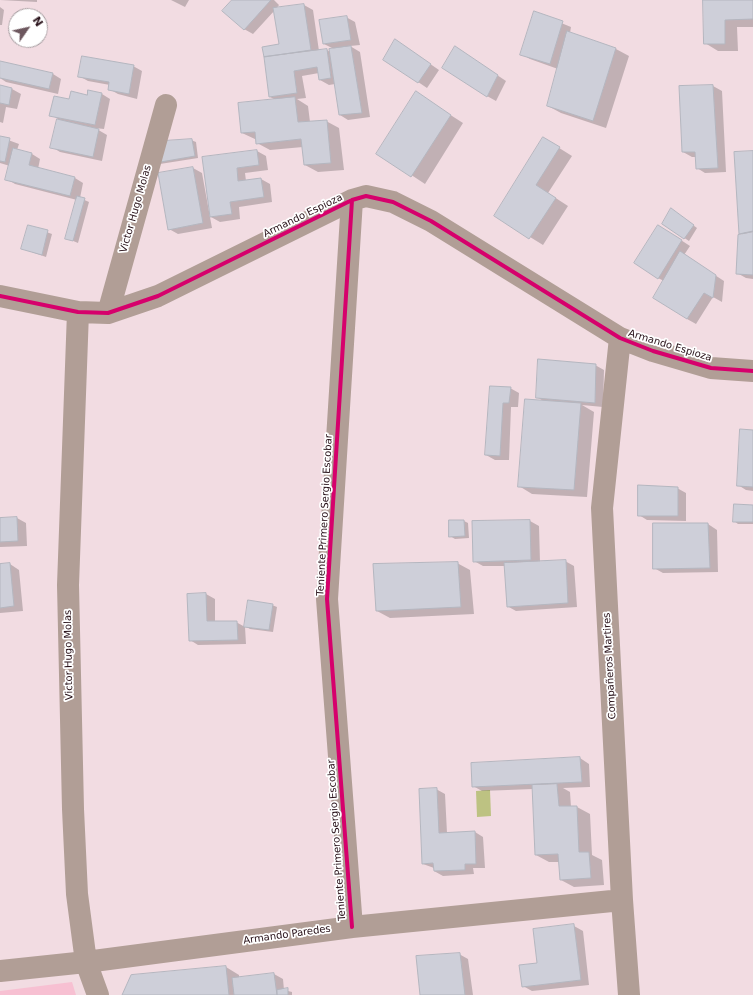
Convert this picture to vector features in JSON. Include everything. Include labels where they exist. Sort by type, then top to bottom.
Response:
[{"type":"street","name":"Victor Hugo Molas","points":[[108,313],[166,105]]},
{"type":"street","name":"Armando Espioza","points":[[0,296],[78,312],[108,313],[158,296],[352,200],[366,196],[393,202],[431,221],[620,338],[653,351],[711,368],[753,371]]},
{"type":"street","name":"Teniente Primero Sergio Escobar","points":[[352,200],[327,599],[352,927]]},
{"type":"street","name":"Victor Hugo Molas","points":[[78,312],[68,585],[73,816],[77,894],[86,962],[98,995]]},
{"type":"street","name":"Compañeros Martires","points":[[620,338],[602,508],[622,900],[629,995]]},
{"type":"street","name":"Armando Paredes","points":[[0,971],[86,962],[352,927],[622,900]]},
{"type":"shaded area","points":[[490,790],[491,816],[477,817],[476,791]]},
{"type":"shaded area","points":[[72,982],[76,995],[0,995],[0,991]]},
{"type":"building","points":[[232,0],[271,0],[244,30],[222,11]]},
{"type":"building","points":[[703,0],[753,0],[753,19],[725,20],[725,44],[704,44]]},
{"type":"building","points":[[304,4],[311,50],[264,57],[262,47],[279,44],[273,8]]},
{"type":"building","points":[[534,11],[563,21],[550,64],[520,55]]},
{"type":"building","points":[[347,16],[351,40],[323,44],[319,20]]},
{"type":"building","points":[[567,31],[616,48],[593,121],[547,106]]},
{"type":"building","points":[[395,39],[431,64],[418,83],[383,60]]},
{"type":"building","points":[[351,46],[362,113],[339,115],[329,49]]},
{"type":"building","points":[[455,46],[498,75],[487,97],[442,68]]},
{"type":"building","points":[[327,49],[331,78],[319,80],[317,67],[294,71],[297,93],[269,97],[264,57]]},
{"type":"building","points":[[82,56],[134,65],[129,94],[108,90],[109,82],[78,77]]},
{"type":"building","points":[[0,61],[53,73],[49,89],[0,78]]},
{"type":"building","points":[[0,85],[12,88],[9,105],[0,103]]},
{"type":"building","points":[[713,85],[718,168],[696,169],[695,152],[682,152],[679,86]]},
{"type":"building","points":[[88,90],[102,93],[95,125],[49,116],[54,96],[69,99],[71,91],[87,95]]},
{"type":"building","points":[[416,91],[451,115],[411,177],[376,154]]},
{"type":"building","points":[[295,97],[298,122],[327,120],[331,163],[304,165],[301,139],[256,144],[255,132],[241,133],[238,103]]},
{"type":"building","points":[[57,119],[99,129],[93,157],[50,148]]},
{"type":"building","points":[[0,136],[10,138],[5,162],[0,161]]},
{"type":"building","points":[[543,137],[560,147],[536,185],[556,198],[529,239],[494,216]]},
{"type":"building","points":[[192,139],[195,156],[155,163],[163,141]]},
{"type":"building","points":[[13,148],[32,153],[29,165],[75,177],[70,196],[5,180]]},
{"type":"building","points":[[257,150],[259,165],[237,168],[238,181],[261,178],[264,197],[230,202],[232,214],[210,217],[202,157]]},
{"type":"building","points":[[753,151],[753,231],[739,234],[734,152]]},
{"type":"building","points":[[193,167],[203,223],[168,230],[158,173]]},
{"type":"building","points":[[77,196],[85,198],[73,241],[65,239]]},
{"type":"building","points":[[671,208],[694,225],[684,239],[662,224]]},
{"type":"building","points":[[28,225],[48,230],[42,255],[21,249]]},
{"type":"building","points":[[658,225],[682,240],[658,279],[634,263]]},
{"type":"building","points":[[753,232],[753,275],[736,274],[738,235]]},
{"type":"building","points":[[680,251],[716,275],[713,298],[704,293],[687,319],[653,298]]},
{"type":"building","points":[[538,359],[596,364],[595,403],[536,398]]},
{"type":"building","points":[[490,386],[511,387],[509,403],[503,403],[500,456],[485,455]]},
{"type":"building","points":[[525,399],[581,403],[574,490],[518,487]]},
{"type":"building","points":[[740,429],[753,430],[753,487],[737,486]]},
{"type":"building","points":[[638,485],[678,487],[678,516],[638,516]]},
{"type":"building","points":[[734,504],[753,505],[753,522],[733,522]]},
{"type":"building","points":[[17,517],[18,541],[0,542],[0,518]]},
{"type":"building","points":[[449,520],[464,520],[465,536],[449,537]]},
{"type":"building","points":[[530,520],[531,560],[473,562],[472,521]]},
{"type":"building","points":[[653,523],[708,523],[710,568],[653,569]]},
{"type":"building","points":[[566,560],[568,603],[507,607],[504,563]]},
{"type":"building","points":[[458,562],[461,607],[376,611],[373,564]]},
{"type":"building","points":[[10,563],[14,606],[0,608],[0,564]]},
{"type":"building","points":[[206,593],[207,621],[237,621],[238,640],[189,641],[187,594]]},
{"type":"building","points":[[248,600],[273,604],[269,630],[244,627]]},
{"type":"building","points":[[580,757],[582,782],[472,787],[471,763]]},
{"type":"building","points":[[557,784],[559,806],[577,806],[579,852],[589,852],[591,878],[560,880],[558,854],[535,855],[532,785]]},
{"type":"building","points":[[437,788],[439,833],[475,831],[476,864],[465,864],[465,870],[434,871],[433,863],[422,864],[419,789]]},
{"type":"building","points":[[574,924],[581,980],[522,987],[519,965],[537,963],[533,929]]},
{"type":"building","points":[[460,953],[465,995],[420,995],[416,956]]},
{"type":"building","points":[[226,966],[229,995],[122,995],[131,975]]},
{"type":"building","points":[[274,973],[277,995],[234,995],[232,978]]},
{"type":"building","points":[[288,988],[288,995],[277,995],[277,990]]},
{"type":"cycle path","points":[[0,296],[78,312],[108,313],[158,296],[352,200],[366,196],[393,202],[431,221],[620,338],[653,351],[711,368],[753,371]]},
{"type":"cycle path","points":[[352,200],[327,599],[352,927]]}]
